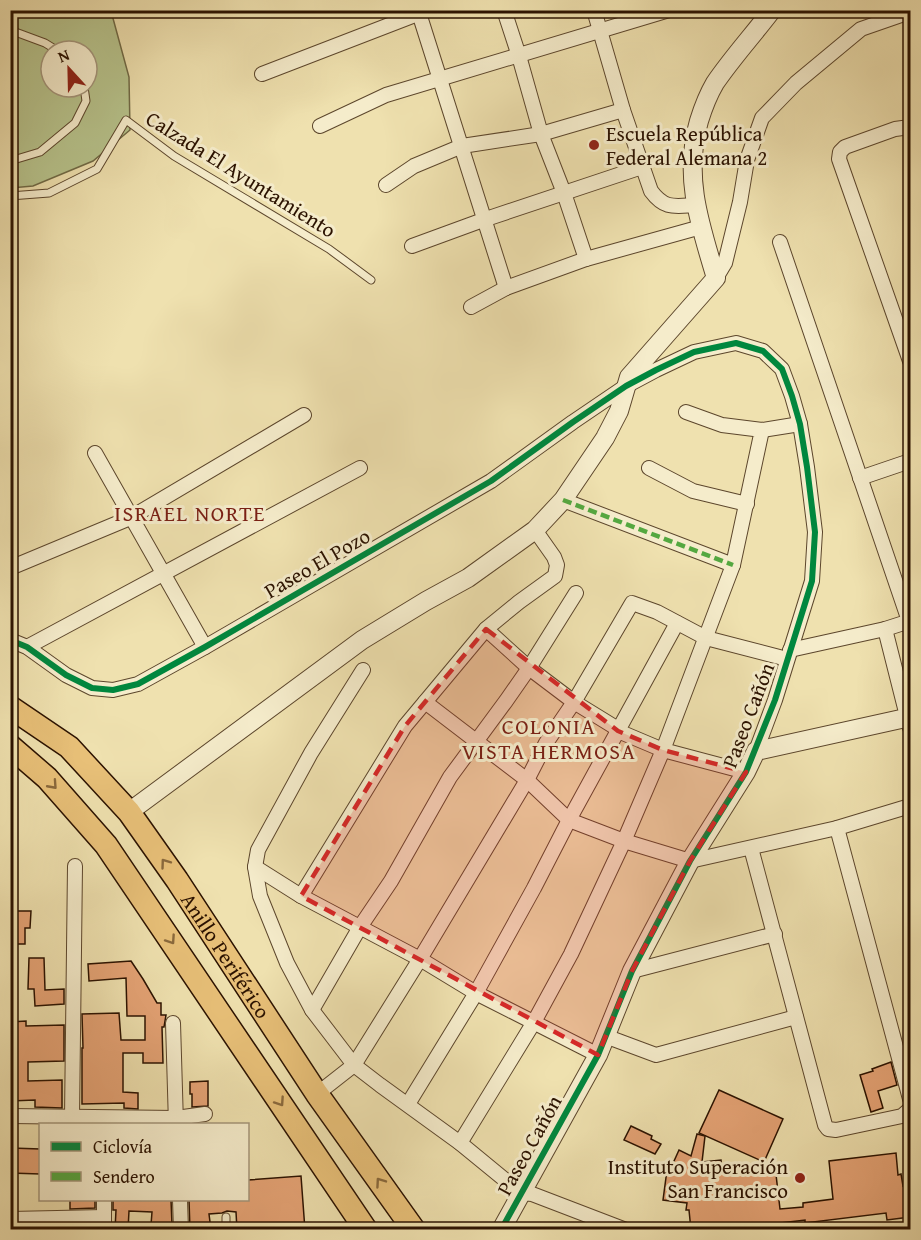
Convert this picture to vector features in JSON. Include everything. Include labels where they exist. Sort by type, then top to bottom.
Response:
[{"type":"highway","name":"Anillo Periférico","points":[[10,707],[69,747],[129,812],[177,880],[317,1094],[414,1230]]},
{"type":"highway","name":"Anillo Periférico","points":[[10,746],[47,778],[106,845],[366,1230]]},
{"type":"highway","points":[[235,1035],[240,1017],[248,1012],[258,1011],[267,1016]]},
{"type":"street","points":[[504,10],[541,134],[586,259]]},
{"type":"street","points":[[594,10],[623,110],[651,191],[668,207],[696,205]]},
{"type":"street","points":[[320,126],[386,95],[669,10]]},
{"type":"street","points":[[716,278],[696,205],[692,168],[694,138],[704,104],[715,84],[772,10]]},
{"type":"street","points":[[262,74],[422,11],[439,78],[506,288]]},
{"type":"street","points":[[716,278],[725,263],[740,202],[747,160],[762,118],[795,83],[861,29],[910,12]]},
{"type":"street","points":[[386,184],[414,166],[462,146],[541,134],[623,110]]},
{"type":"street","points":[[910,127],[895,129],[845,147],[840,152],[839,159],[910,361]]},
{"type":"street","points":[[412,246],[642,167]]},
{"type":"street","points":[[471,307],[506,288],[586,259],[701,227]]},
{"type":"street","points":[[317,1094],[354,1065],[527,780],[546,743],[574,702],[633,603],[657,612],[706,638],[789,655],[910,621],[780,242]]},
{"type":"street","name":"Paseo El Pozo","points":[[10,640],[27,647],[66,675],[92,688],[113,690],[138,684],[491,481],[626,386],[629,377],[716,278]]},
{"type":"street","name":"Paseo Cañón","points":[[501,1230],[597,1055],[632,971],[690,861],[746,772],[775,700],[812,581],[815,532],[807,467],[800,424],[782,369],[763,351],[736,343],[694,352],[626,386]]},
{"type":"street","points":[[129,812],[362,640],[468,578],[535,530],[563,500],[605,438],[619,411],[626,386]]},
{"type":"street","points":[[686,412],[722,425],[762,430],[800,424]]},
{"type":"street","points":[[10,568],[130,518],[304,416]]},
{"type":"street","points":[[460,1143],[534,1022],[571,954],[624,841],[663,750],[733,566],[762,430]]},
{"type":"street","points":[[95,453],[205,647]]},
{"type":"street","points":[[860,478],[910,461]]},
{"type":"street","points":[[27,647],[360,468]]},
{"type":"street","points":[[649,468],[693,491],[747,504]]},
{"type":"street","points":[[563,500],[733,566]]},
{"type":"street","points":[[301,896],[405,726],[486,630],[555,576],[557,565],[554,557],[535,530]]},
{"type":"street","points":[[312,1010],[360,927],[392,881],[450,777],[529,668],[576,593]]},
{"type":"street","points":[[408,1104],[476,993],[677,623]]},
{"type":"street","points":[[756,751],[910,721],[885,629]]},
{"type":"street","points":[[486,630],[529,668],[618,731],[663,750],[746,772]]},
{"type":"street","points":[[363,670],[311,753],[258,850],[255,867],[260,896],[287,963],[312,1010],[354,1065],[460,1143],[521,1193],[532,1194],[626,1230]]},
{"type":"street","points":[[425,702],[527,780],[569,820],[624,841],[690,861],[837,828],[910,806]]},
{"type":"street","points":[[837,828],[910,1099]]},
{"type":"street","points":[[751,848],[828,1129],[836,1130],[908,1113]]},
{"type":"street","points":[[72,1117],[75,866]]},
{"type":"street","points":[[255,867],[301,896],[420,958],[476,993],[597,1055]]},
{"type":"street","points":[[632,971],[775,934]]},
{"type":"street","points":[[605,1036],[656,1054],[796,1017]]},
{"type":"street","points":[[173,1023],[176,1121]]},
{"type":"street","points":[[10,1116],[72,1117],[106,1121],[176,1121],[205,1114]]},
{"type":"street","points":[[10,1219],[104,1223],[104,1201]]},
{"type":"street","points":[[180,1201],[181,1230]]},
{"type":"lane","points":[[10,18],[13,10]]},
{"type":"lane","points":[[10,30],[39,42]]},
{"type":"lane","points":[[10,161],[40,152],[75,123],[86,99]]},
{"type":"lane","name":"Calzada El Ayuntamiento","points":[[10,196],[49,193],[97,169],[126,120],[174,156],[329,249],[371,280]]},
{"type":"lane","points":[[226,1217],[226,1230]]},
{"type":"highlighted area","points":[[486,629],[618,731],[663,750],[746,772],[690,861],[632,971],[598,1055],[301,896],[405,726]]},
{"type":"green space","points":[[11,11],[111,11],[129,77],[130,130],[93,161],[33,186],[11,188]]},
{"type":"green space","points":[[907,1222],[909,1229],[824,1229]]},
{"type":"building","points":[[10,911],[31,911],[30,928],[25,928],[25,944],[10,944]]},
{"type":"building","points":[[29,958],[44,958],[45,990],[64,989],[64,1004],[35,1006],[34,989],[28,989]]},
{"type":"building","points":[[131,961],[157,1003],[161,1003],[161,1015],[166,1015],[164,1027],[162,1027],[163,1063],[143,1063],[143,1053],[123,1053],[123,1092],[138,1093],[138,1109],[124,1108],[124,1103],[82,1104],[82,1014],[119,1013],[121,1040],[145,1040],[145,1016],[127,1016],[126,978],[89,981],[88,964]]},
{"type":"building","points":[[26,1021],[26,1026],[64,1025],[64,1061],[28,1062],[28,1081],[62,1080],[62,1108],[35,1107],[35,1100],[10,1101],[10,1082],[12,1082],[10,1022]]},
{"type":"building","points":[[891,1062],[897,1085],[878,1091],[883,1108],[871,1112],[860,1075]]},
{"type":"building","points":[[208,1081],[208,1106],[192,1107],[190,1082]]},
{"type":"building","points":[[719,1090],[783,1119],[764,1162],[699,1133]]},
{"type":"building","points":[[631,1126],[652,1136],[651,1139],[661,1144],[655,1154],[624,1140]]},
{"type":"building","points":[[697,1134],[705,1136],[702,1162],[721,1160],[722,1171],[775,1166],[780,1209],[803,1207],[803,1203],[833,1199],[829,1161],[896,1153],[898,1175],[901,1174],[906,1192],[910,1191],[910,1217],[887,1220],[886,1213],[805,1223],[805,1220],[781,1223],[782,1226],[751,1230],[691,1230],[689,1210],[686,1210],[687,1203],[663,1200],[667,1170],[670,1170],[679,1150],[691,1156]]},
{"type":"building","points":[[11,1148],[39,1149],[39,1174],[10,1173]]},
{"type":"building","points":[[301,1176],[305,1230],[237,1230],[236,1212],[227,1211],[209,1214],[211,1230],[190,1230],[189,1201],[249,1201],[249,1180]]},
{"type":"building","points":[[70,1201],[95,1201],[95,1208],[70,1209]]},
{"type":"building","points":[[113,1201],[171,1201],[172,1225],[151,1225],[152,1212],[129,1211],[128,1230],[115,1230],[116,1210],[113,1210]]},
{"type":"marked path","points":[[563,500],[733,565]]},
{"type":"cycle path","points":[[10,640],[27,647],[66,675],[92,688],[113,690],[138,684],[491,481],[626,386],[656,370],[694,352],[736,343],[763,351],[782,369],[800,424],[815,532],[812,581],[775,700],[746,772],[690,861],[632,971],[598,1055],[501,1230]]},
{"type":"place","name":"Escuela República Federal Alemana 2","points":[[594,145]]},
{"type":"place","name":"Instituto Superación San Francisco","points":[[800,1178]]},
{"type":"district","name":"ISRAEL NORTE","points":[[190,513]]},
{"type":"district","name":"COLONIA VISTA HERMOSA","points":[[549,738]]}]
